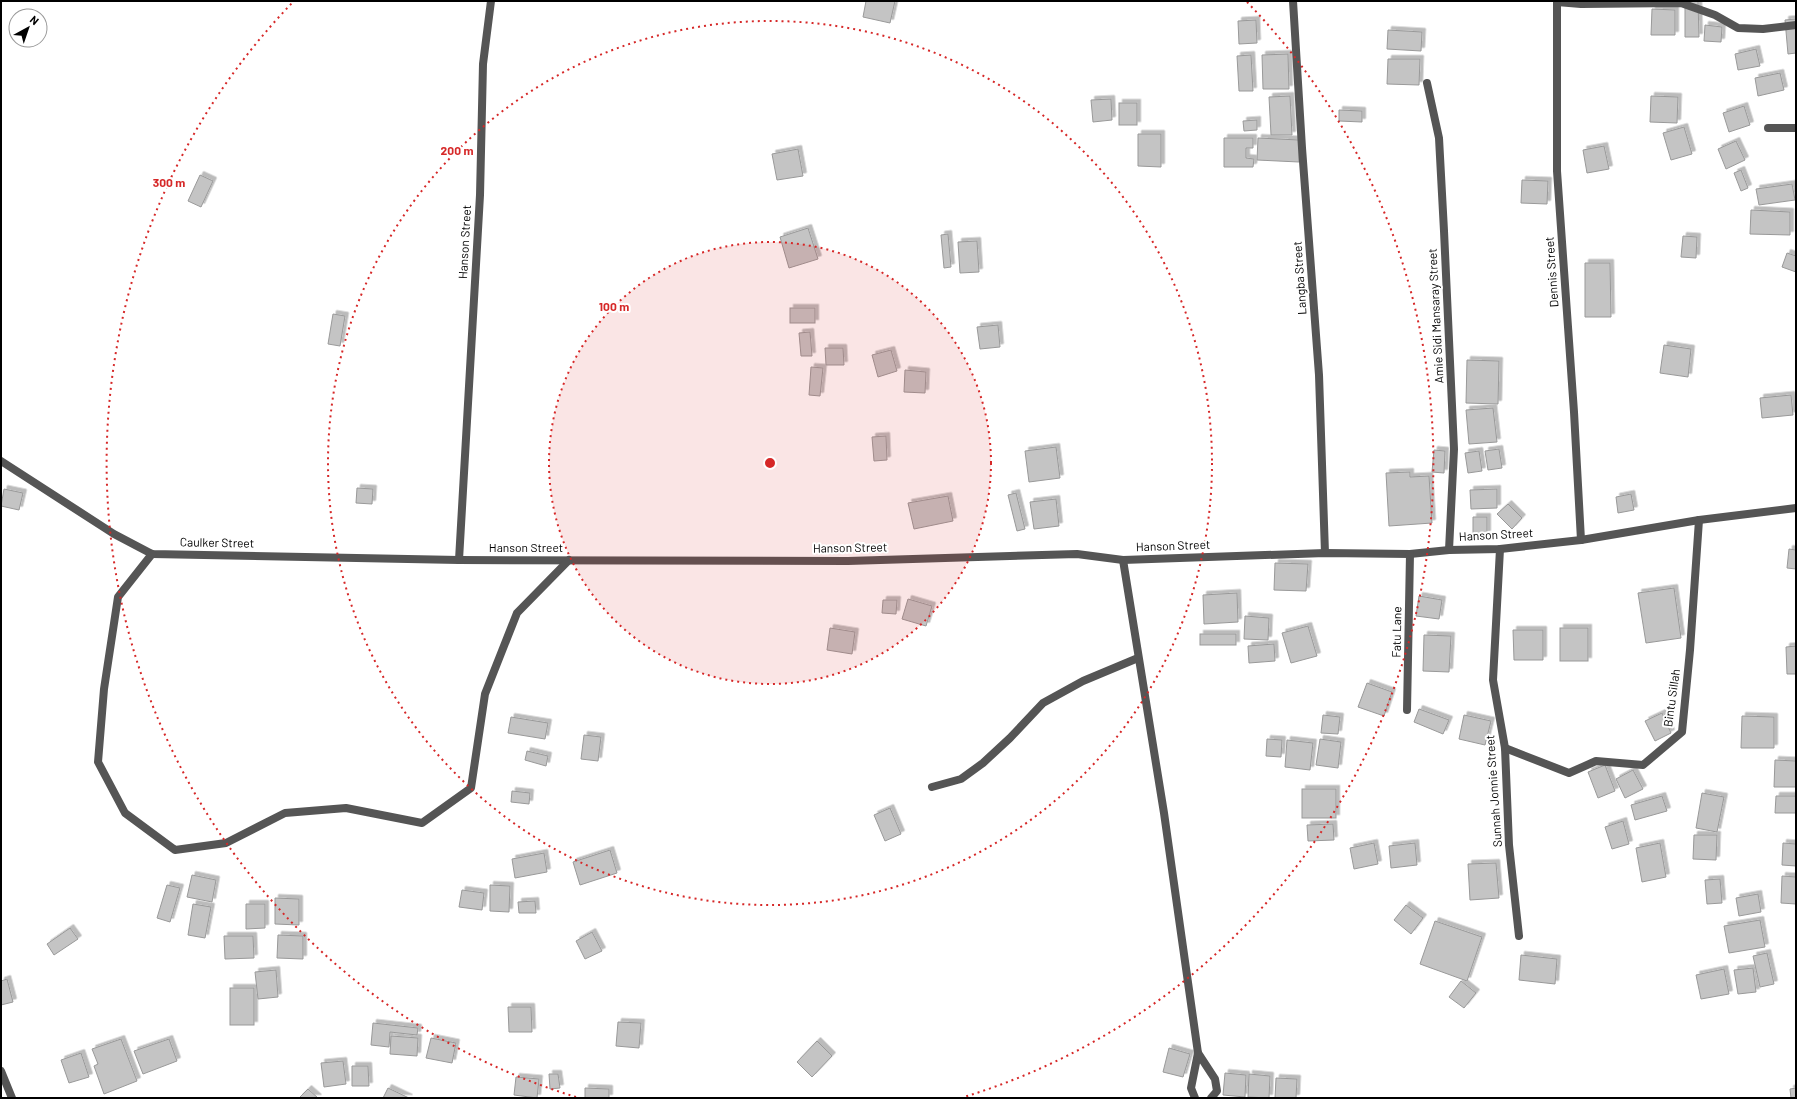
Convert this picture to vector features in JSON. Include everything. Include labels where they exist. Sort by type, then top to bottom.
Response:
[{"type":"street","name":"Hanson Street","points":[[491,1],[483,64],[480,195],[459,560],[848,561],[1077,554],[1123,560],[1325,553],[1410,554],[1449,550],[1500,549],[1581,540],[1699,520],[1796,508]]},
{"type":"street","name":"Langba Street","points":[[1293,1],[1302,148],[1319,374],[1325,553]]},
{"type":"street","points":[[1557,1],[1581,4],[1681,2],[1715,15],[1738,28],[1763,30],[1796,25]]},
{"type":"street","name":"Dennis Street","points":[[1557,1],[1557,171],[1574,412],[1581,540]]},
{"type":"street","name":"Amie Sidi Mansaray Street","points":[[1427,83],[1438,138],[1454,449],[1449,550]]},
{"type":"street","points":[[1768,128],[1796,128]]},
{"type":"street","name":"Caulker Street","points":[[1,462],[114,534],[152,554],[459,560]]},
{"type":"street","name":"Bintu Sillah","points":[[1506,748],[1569,773],[1596,761],[1643,765],[1682,732],[1690,650],[1699,520]]},
{"type":"street","name":"Sunnah Jonnie Street","points":[[1500,549],[1493,680],[1506,748],[1509,845],[1519,936]]},
{"type":"street","points":[[152,554],[118,597],[104,689],[98,762],[125,813],[175,850],[226,843],[285,813],[346,808],[422,823],[471,788],[485,694],[517,614],[569,560]]},
{"type":"street","name":"Fatu Lane","points":[[1407,710],[1410,554]]},
{"type":"street","points":[[1123,560],[1164,813],[1198,1053],[1191,1088],[1195,1098]]},
{"type":"street","points":[[932,787],[961,779],[983,763],[1010,738],[1043,703],[1083,681],[1138,658]]},
{"type":"street","points":[[1198,1053],[1215,1079],[1217,1091],[1211,1098]]},
{"type":"street","points":[[1,1071],[12,1098]]},
{"type":"building","points":[[866,1],[895,1],[890,23],[863,17]]},
{"type":"building","points":[[1685,1],[1698,1],[1699,37],[1685,37]]},
{"type":"building","points":[[1652,9],[1675,10],[1675,35],[1651,35]]},
{"type":"building","points":[[1796,19],[1796,53],[1788,54],[1785,20]]},
{"type":"building","points":[[1256,20],[1257,43],[1239,44],[1238,21]]},
{"type":"building","points":[[1705,25],[1722,27],[1721,42],[1704,41]]},
{"type":"building","points":[[1388,30],[1422,32],[1421,51],[1387,49]]},
{"type":"building","points":[[1756,49],[1760,66],[1738,70],[1735,54]]},
{"type":"building","points":[[1288,54],[1289,89],[1263,89],[1262,55]]},
{"type":"building","points":[[1251,55],[1253,91],[1239,91],[1237,56]]},
{"type":"building","points":[[1388,59],[1420,59],[1419,85],[1387,84]]},
{"type":"building","points":[[1780,73],[1784,90],[1758,96],[1755,78]]},
{"type":"building","points":[[1290,96],[1292,135],[1271,135],[1269,97]]},
{"type":"building","points":[[1651,96],[1678,97],[1677,123],[1650,122]]},
{"type":"building","points":[[1111,99],[1112,120],[1093,122],[1091,100]]},
{"type":"building","points":[[1119,103],[1137,103],[1137,125],[1119,125]]},
{"type":"building","points":[[1744,106],[1750,125],[1729,132],[1723,113]]},
{"type":"building","points":[[1339,110],[1362,111],[1362,122],[1339,121]]},
{"type":"building","points":[[1257,120],[1257,130],[1244,131],[1243,121]]},
{"type":"building","points":[[1684,127],[1692,154],[1671,160],[1663,133]]},
{"type":"building","points":[[1138,134],[1161,134],[1161,167],[1138,166]]},
{"type":"building","points":[[1224,138],[1253,138],[1253,148],[1246,148],[1246,158],[1254,159],[1253,167],[1224,167]]},
{"type":"building","points":[[1258,138],[1299,140],[1299,162],[1257,160]]},
{"type":"building","points":[[1736,141],[1745,160],[1726,169],[1718,149]]},
{"type":"building","points":[[1604,146],[1609,169],[1587,173],[1583,150]]},
{"type":"building","points":[[798,149],[803,176],[777,180],[772,154]]},
{"type":"building","points":[[1741,170],[1748,188],[1741,191],[1734,173]]},
{"type":"building","points":[[200,175],[213,181],[201,207],[188,201]]},
{"type":"building","points":[[1522,180],[1548,181],[1547,204],[1521,203]]},
{"type":"building","points":[[1792,184],[1795,200],[1759,205],[1756,189]]},
{"type":"building","points":[[1751,210],[1790,212],[1790,235],[1750,234]]},
{"type":"building","points":[[808,228],[818,259],[789,268],[780,237]]},
{"type":"building","points":[[948,234],[951,267],[944,268],[941,235]]},
{"type":"building","points":[[1683,236],[1697,237],[1696,258],[1681,257]]},
{"type":"building","points":[[977,241],[979,272],[960,273],[958,242]]},
{"type":"building","points":[[1787,253],[1796,256],[1796,272],[1782,267]]},
{"type":"building","points":[[1585,263],[1610,263],[1611,317],[1585,317]]},
{"type":"building","points":[[790,308],[815,308],[815,323],[790,323]]},
{"type":"building","points":[[333,314],[345,316],[340,346],[328,344]]},
{"type":"building","points":[[998,325],[1000,347],[980,349],[977,327]]},
{"type":"building","points":[[810,332],[812,356],[801,356],[799,333]]},
{"type":"building","points":[[1664,345],[1691,349],[1688,377],[1660,373]]},
{"type":"building","points":[[825,348],[843,348],[844,365],[826,365]]},
{"type":"building","points":[[891,350],[897,371],[878,377],[872,355]]},
{"type":"building","points":[[1467,360],[1499,361],[1498,404],[1466,403]]},
{"type":"building","points":[[811,367],[823,368],[820,396],[809,395]]},
{"type":"building","points":[[905,370],[926,372],[925,393],[904,392]]},
{"type":"building","points":[[1791,395],[1793,415],[1762,418],[1760,398]]},
{"type":"building","points":[[1493,408],[1497,442],[1469,444],[1466,410]]},
{"type":"building","points":[[886,436],[887,460],[874,461],[872,437]]},
{"type":"building","points":[[1056,447],[1060,478],[1029,482],[1025,451]]},
{"type":"building","points":[[1499,449],[1502,468],[1488,470],[1485,451]]},
{"type":"building","points":[[1434,450],[1445,451],[1444,473],[1432,472]]},
{"type":"building","points":[[1479,451],[1482,471],[1468,473],[1465,453]]},
{"type":"building","points":[[1410,472],[1410,477],[1429,476],[1432,523],[1389,526],[1386,473]]},
{"type":"building","points":[[357,488],[373,489],[372,504],[356,503]]},
{"type":"building","points":[[4,489],[23,493],[19,510],[1,506]]},
{"type":"building","points":[[1497,489],[1497,508],[1471,509],[1470,490]]},
{"type":"building","points":[[1016,493],[1025,529],[1017,531],[1008,495]]},
{"type":"building","points":[[1631,494],[1634,510],[1618,513],[1616,497]]},
{"type":"building","points":[[948,496],[953,521],[914,529],[908,503]]},
{"type":"building","points":[[1056,499],[1059,526],[1034,529],[1030,502]]},
{"type":"building","points":[[1508,504],[1522,518],[1512,529],[1497,514]]},
{"type":"building","points":[[1473,517],[1487,517],[1487,534],[1473,535]]},
{"type":"building","points":[[1789,549],[1796,550],[1796,569],[1787,568]]},
{"type":"building","points":[[1275,563],[1308,564],[1306,591],[1274,590]]},
{"type":"building","points":[[1674,588],[1681,638],[1646,643],[1638,593]]},
{"type":"building","points":[[1237,593],[1238,622],[1204,624],[1203,595]]},
{"type":"building","points":[[1419,596],[1442,600],[1439,619],[1416,616]]},
{"type":"building","points":[[908,599],[932,606],[926,626],[902,619]]},
{"type":"building","points":[[883,600],[897,600],[896,614],[882,613]]},
{"type":"building","points":[[1245,616],[1269,618],[1268,640],[1244,639]]},
{"type":"building","points":[[1308,626],[1317,656],[1291,663],[1282,633]]},
{"type":"building","points":[[830,628],[855,632],[852,654],[827,650]]},
{"type":"building","points":[[1560,628],[1588,628],[1588,661],[1560,661]]},
{"type":"building","points":[[1513,630],[1543,630],[1543,660],[1514,660]]},
{"type":"building","points":[[1200,634],[1236,634],[1236,645],[1200,645]]},
{"type":"building","points":[[1424,635],[1451,636],[1449,672],[1423,671]]},
{"type":"building","points":[[1274,644],[1275,661],[1249,663],[1248,646]]},
{"type":"building","points":[[1796,646],[1796,674],[1787,674],[1786,647]]},
{"type":"building","points":[[1367,683],[1392,692],[1384,716],[1358,707]]},
{"type":"building","points":[[1419,709],[1449,720],[1443,734],[1414,722]]},
{"type":"building","points":[[1662,713],[1671,733],[1655,741],[1645,721]]},
{"type":"building","points":[[1323,715],[1340,717],[1338,734],[1321,733]]},
{"type":"building","points":[[1464,715],[1491,721],[1485,745],[1459,739]]},
{"type":"building","points":[[1742,716],[1774,717],[1774,748],[1741,748]]},
{"type":"building","points":[[511,717],[548,723],[545,739],[508,733]]},
{"type":"building","points":[[584,735],[601,737],[598,761],[581,759]]},
{"type":"building","points":[[1267,739],[1282,740],[1281,757],[1266,756]]},
{"type":"building","points":[[1320,739],[1341,742],[1338,768],[1316,765]]},
{"type":"building","points":[[1287,740],[1313,743],[1310,770],[1285,767]]},
{"type":"building","points":[[527,751],[548,756],[546,766],[525,760]]},
{"type":"building","points":[[1775,760],[1796,761],[1796,787],[1774,787]]},
{"type":"building","points":[[1605,765],[1615,791],[1598,798],[1588,772]]},
{"type":"building","points":[[1633,770],[1643,789],[1625,798],[1616,779]]},
{"type":"building","points":[[1302,789],[1336,789],[1336,818],[1302,818]]},
{"type":"building","points":[[512,791],[530,793],[529,804],[511,802]]},
{"type":"building","points":[[1702,793],[1724,797],[1717,832],[1696,828]]},
{"type":"building","points":[[1662,796],[1667,811],[1635,820],[1631,805]]},
{"type":"building","points":[[1776,796],[1796,796],[1796,813],[1775,813]]},
{"type":"building","points":[[890,808],[901,834],[885,841],[874,815]]},
{"type":"building","points":[[1623,821],[1629,844],[1612,849],[1605,827]]},
{"type":"building","points":[[1333,824],[1334,840],[1308,841],[1307,825]]},
{"type":"building","points":[[1694,835],[1717,835],[1716,860],[1693,859]]},
{"type":"building","points":[[1374,843],[1378,864],[1354,869],[1350,848]]},
{"type":"building","points":[[1415,843],[1417,865],[1391,868],[1389,846]]},
{"type":"building","points":[[1660,843],[1666,877],[1642,882],[1636,848]]},
{"type":"building","points":[[1783,843],[1796,844],[1796,866],[1782,865]]},
{"type":"building","points":[[610,850],[617,873],[580,885],[573,862]]},
{"type":"building","points":[[544,853],[547,872],[515,878],[512,859]]},
{"type":"building","points":[[1496,863],[1499,898],[1470,900],[1468,864]]},
{"type":"building","points":[[192,875],[216,880],[212,902],[187,897]]},
{"type":"building","points":[[1782,876],[1796,877],[1796,904],[1781,903]]},
{"type":"building","points":[[1720,879],[1722,903],[1707,904],[1705,880]]},
{"type":"building","points":[[167,885],[180,888],[170,922],[157,918]]},
{"type":"building","points":[[490,885],[510,886],[509,912],[490,911]]},
{"type":"building","points":[[462,890],[484,893],[482,910],[459,907]]},
{"type":"building","points":[[1758,894],[1761,912],[1739,916],[1736,898]]},
{"type":"building","points":[[275,898],[299,899],[299,925],[275,924]]},
{"type":"building","points":[[535,901],[536,913],[519,913],[518,902]]},
{"type":"building","points":[[193,904],[211,907],[205,938],[188,935]]},
{"type":"building","points":[[246,904],[265,904],[265,928],[246,929]]},
{"type":"building","points":[[1406,905],[1423,918],[1411,934],[1394,920]]},
{"type":"building","points":[[1760,920],[1765,947],[1729,953],[1724,926]]},
{"type":"building","points":[[1435,921],[1482,937],[1467,981],[1420,964]]},
{"type":"building","points":[[70,928],[78,939],[54,955],[47,944]]},
{"type":"building","points":[[592,932],[602,951],[585,959],[576,941]]},
{"type":"building","points":[[278,935],[303,936],[303,959],[277,958]]},
{"type":"building","points":[[224,936],[253,936],[254,958],[225,959]]},
{"type":"building","points":[[1767,953],[1774,984],[1760,987],[1753,956]]},
{"type":"building","points":[[1521,955],[1557,959],[1555,984],[1519,980]]},
{"type":"building","points":[[1753,968],[1756,992],[1738,994],[1734,970]]},
{"type":"building","points":[[1724,969],[1729,994],[1701,999],[1696,975]]},
{"type":"building","points":[[276,970],[278,997],[258,999],[255,972]]},
{"type":"building","points":[[7,979],[13,1002],[1,1005],[1,981]]},
{"type":"building","points":[[1461,981],[1476,993],[1464,1008],[1449,997]]},
{"type":"building","points":[[230,988],[254,988],[254,1025],[230,1025]]},
{"type":"building","points":[[508,1007],[531,1007],[532,1032],[509,1032]]},
{"type":"building","points":[[618,1022],[641,1023],[639,1048],[616,1046]]},
{"type":"building","points":[[373,1023],[418,1028],[417,1035],[390,1032],[389,1047],[371,1045]]},
{"type":"building","points":[[391,1036],[418,1038],[417,1056],[390,1054]]},
{"type":"building","points":[[431,1038],[456,1043],[452,1063],[426,1058]]},
{"type":"building","points":[[121,1039],[137,1081],[104,1094],[94,1066],[98,1064],[92,1049]]},
{"type":"building","points":[[169,1039],[177,1061],[143,1074],[134,1051]]},
{"type":"building","points":[[817,1041],[832,1056],[812,1077],[797,1062]]},
{"type":"building","points":[[1169,1048],[1190,1054],[1183,1077],[1163,1072]]},
{"type":"building","points":[[81,1053],[89,1077],[69,1083],[61,1060]]},
{"type":"building","points":[[343,1061],[346,1084],[324,1087],[321,1063]]},
{"type":"building","points":[[352,1066],[368,1066],[369,1086],[352,1086]]},
{"type":"building","points":[[1225,1073],[1246,1075],[1245,1097],[1223,1095]]},
{"type":"building","points":[[549,1074],[558,1074],[560,1088],[550,1089]]},
{"type":"building","points":[[1249,1074],[1270,1076],[1269,1098],[1248,1097]]},
{"type":"building","points":[[516,1077],[539,1079],[537,1098],[514,1095]]},
{"type":"building","points":[[1276,1078],[1297,1079],[1296,1098],[1275,1098]]},
{"type":"building","points":[[388,1088],[409,1098],[383,1098]]},
{"type":"building","points":[[585,1088],[609,1089],[609,1098],[585,1098]]},
{"type":"building","points":[[1796,1088],[1796,1098],[1791,1098],[1790,1089]]},
{"type":"building","points":[[308,1089],[318,1098],[299,1098]]}]
